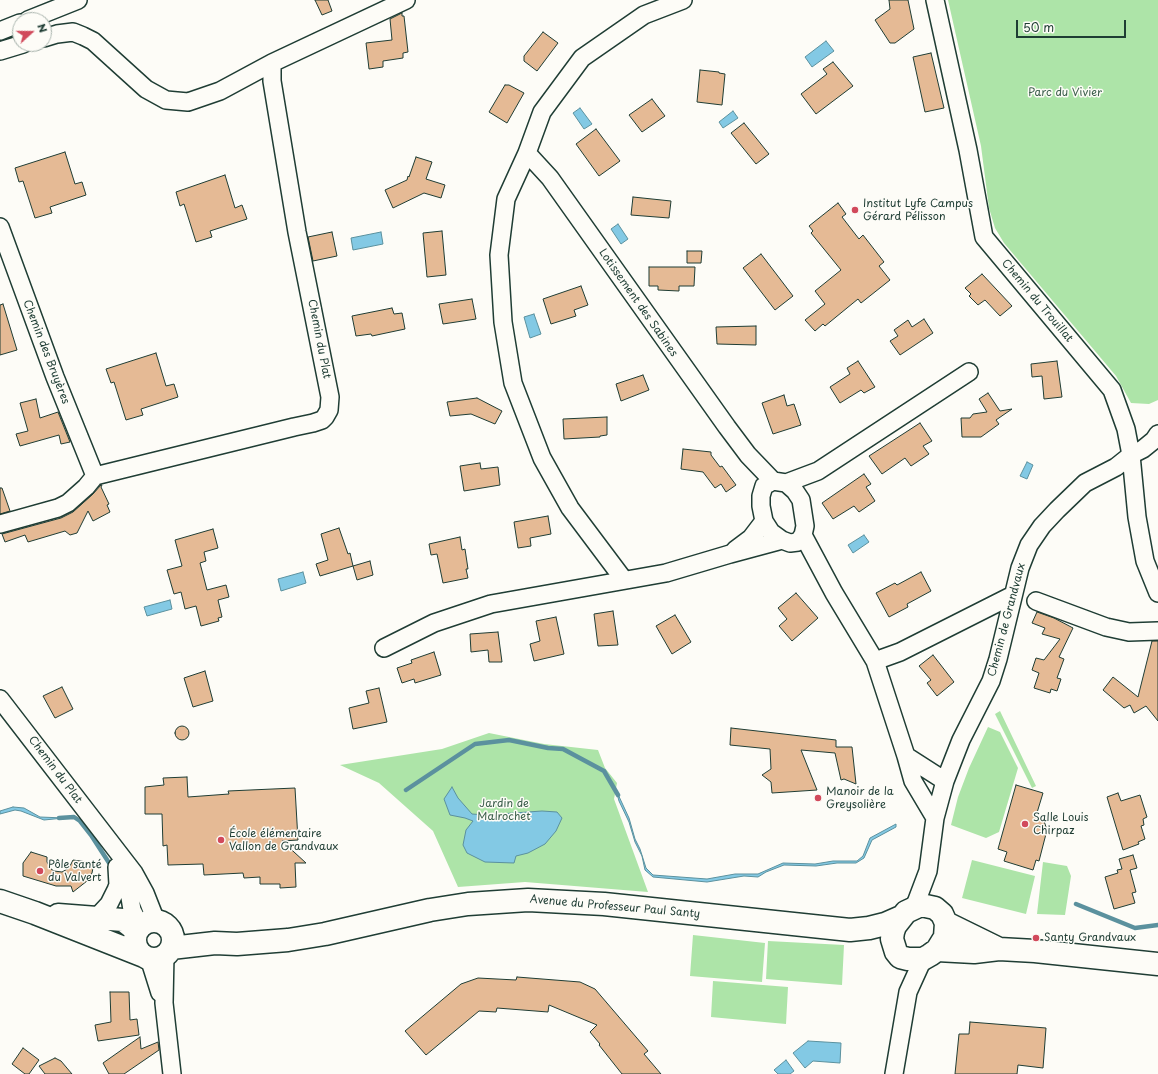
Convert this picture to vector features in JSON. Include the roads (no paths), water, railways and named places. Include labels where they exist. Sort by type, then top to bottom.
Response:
[{"type":"main road","name":"Avenue du Professeur Paul Santy","points":[[0,901],[34,913],[160,950],[216,943],[237,944],[288,940],[325,934],[423,912],[468,904],[528,900],[604,904],[850,930],[875,927],[907,912]]},
{"type":"main road","points":[[999,949],[921,905],[907,912],[895,926],[893,932],[897,951],[908,959],[930,955],[999,949],[1036,951],[1158,964]]},
{"type":"main road","name":"Avenue du Professeur Paul Santy","points":[[34,913],[123,920],[144,926],[162,923],[167,926],[160,950]]},
{"type":"main road","points":[[930,955],[945,937],[941,915]]},
{"type":"main road","points":[[144,926],[135,936],[137,948],[160,950]]},
{"type":"main road","name":"Avenue du Professeur Paul Santy","points":[[850,930],[897,951]]},
{"type":"street","points":[[48,12],[78,0]]},
{"type":"street","points":[[52,36],[74,32],[83,36],[93,41],[146,89],[166,100],[188,102],[220,91],[272,63],[406,0]]},
{"type":"street","points":[[624,580],[603,554],[566,502],[542,458],[513,383],[503,322],[499,255],[506,199],[527,153],[542,112],[582,58],[644,15],[683,0]]},
{"type":"street","name":"Chemin du Trouillat","points":[[934,0],[968,150],[984,237],[1112,390],[1126,429],[1131,455],[1137,517],[1145,560],[1158,593]]},
{"type":"street","points":[[0,31],[12,26]]},
{"type":"street","points":[[0,51],[12,47]]},
{"type":"street","name":"Chemin du Plat","points":[[95,476],[294,426],[313,423],[322,420],[329,410],[330,397],[297,232],[272,81],[272,63]]},
{"type":"street","name":"Lotissement des Sabines","points":[[527,153],[550,178],[748,455],[775,483],[795,491],[801,500]]},
{"type":"street","name":"Chemin des Bruyères","points":[[0,227],[55,377],[95,476]]},
{"type":"street","points":[[935,818],[913,780],[875,661],[829,583],[792,539],[771,532],[764,521],[761,496],[775,483],[818,471],[969,372]]},
{"type":"street","name":"Chemin de Grandvaux","points":[[907,912],[928,871],[935,818],[945,781],[962,740],[991,681],[998,659],[1020,568],[1029,545],[1042,526],[1085,483],[1116,467],[1131,455],[1143,449],[1154,440],[1158,434]]},
{"type":"street","points":[[384,648],[434,623],[491,604],[666,573],[730,554],[792,539],[804,526],[801,500],[818,471]]},
{"type":"street","points":[[0,524],[58,508],[68,503],[86,487],[95,476]]},
{"type":"street","points":[[730,554],[751,538],[764,521]]},
{"type":"street","points":[[875,661],[900,652],[1013,594]]},
{"type":"street","points":[[1036,601],[1106,627],[1129,632],[1158,631]]},
{"type":"street","name":"Chemin du Plat","points":[[0,699],[109,842],[130,866],[140,883],[144,926]]},
{"type":"street","points":[[906,756],[945,781]]},
{"type":"street","name":"Chemin du Plat","points":[[96,918],[109,904],[118,885],[116,860],[109,842]]},
{"type":"street","name":"Chemin de Grandvaux","points":[[928,871],[941,915]]},
{"type":"street","points":[[160,950],[172,1074]]},
{"type":"street","points":[[897,951],[905,967],[910,987]]},
{"type":"street","points":[[894,1074],[910,987],[930,955]]},
{"type":"water","points":[[826,41],[834,51],[812,67],[805,57]]},
{"type":"water","points":[[580,108],[592,124],[584,129],[573,113]]},
{"type":"water","points":[[733,111],[738,118],[723,128],[719,122]]},
{"type":"water","points":[[618,224],[628,239],[621,244],[611,229]]},
{"type":"water","points":[[381,232],[383,244],[353,250],[351,238]]},
{"type":"water","points":[[534,314],[541,334],[530,338],[524,317]]},
{"type":"water","points":[[1027,462],[1033,465],[1027,479],[1020,476]]},
{"type":"water","points":[[864,535],[869,542],[853,553],[848,545]]},
{"type":"water","points":[[303,572],[306,583],[281,591],[278,579]]},
{"type":"water","points":[[170,600],[172,609],[147,616],[144,607]]},
{"type":"water","points":[[452,787],[458,798],[472,814],[485,815],[542,811],[557,812],[562,818],[556,831],[545,844],[528,853],[516,856],[514,863],[485,862],[467,853],[463,845],[466,830],[473,821],[450,815],[444,799]]},
{"type":"water","points":[[616,790],[629,818],[635,839],[640,849],[646,868],[653,875],[707,879],[735,874],[758,874],[783,863],[815,864],[833,861],[857,861],[863,856],[870,838],[896,824],[896,827],[872,840],[864,858],[856,863],[837,863],[816,866],[784,865],[758,877],[744,876],[707,882],[653,877],[645,870],[642,856],[635,842],[629,822],[619,801]]},
{"type":"water","points":[[13,807],[24,808],[40,817],[64,818],[44,820],[15,810],[0,814],[0,811]]},
{"type":"water","points":[[808,1041],[841,1043],[840,1063],[813,1061],[805,1068],[793,1053]]},
{"type":"water","points":[[786,1060],[794,1071],[790,1074],[778,1074],[774,1070]]},
{"type":"waterway","points":[[406,790],[475,744],[509,740],[548,748],[563,749],[604,771],[618,795]]},
{"type":"waterway","points":[[59,818],[74,817],[80,821],[113,869]]},
{"type":"waterway","points":[[1076,904],[1135,928],[1158,925]]},
{"type":"place","name":"Institut Lyfe Campus Gérard Pélisson","points":[[855,210]]},
{"type":"place","name":"Manoir de la Greysolière","points":[[818,798]]},
{"type":"place","name":"Salle Louis Chirpaz","points":[[1025,824]]},
{"type":"place","name":"École élémentaire Vallon de Grandvaux","points":[[221,840]]},
{"type":"place","name":"Pôle santé du Valvert","points":[[40,871]]},
{"type":"place","name":"Santy Grandvaux","points":[[1036,938]]},
{"type":"park label","name":"Parc du Vivier","points":[[1065,93]]},
{"type":"park label","name":"Jardin de Malrochet","points":[[504,810]]}]
